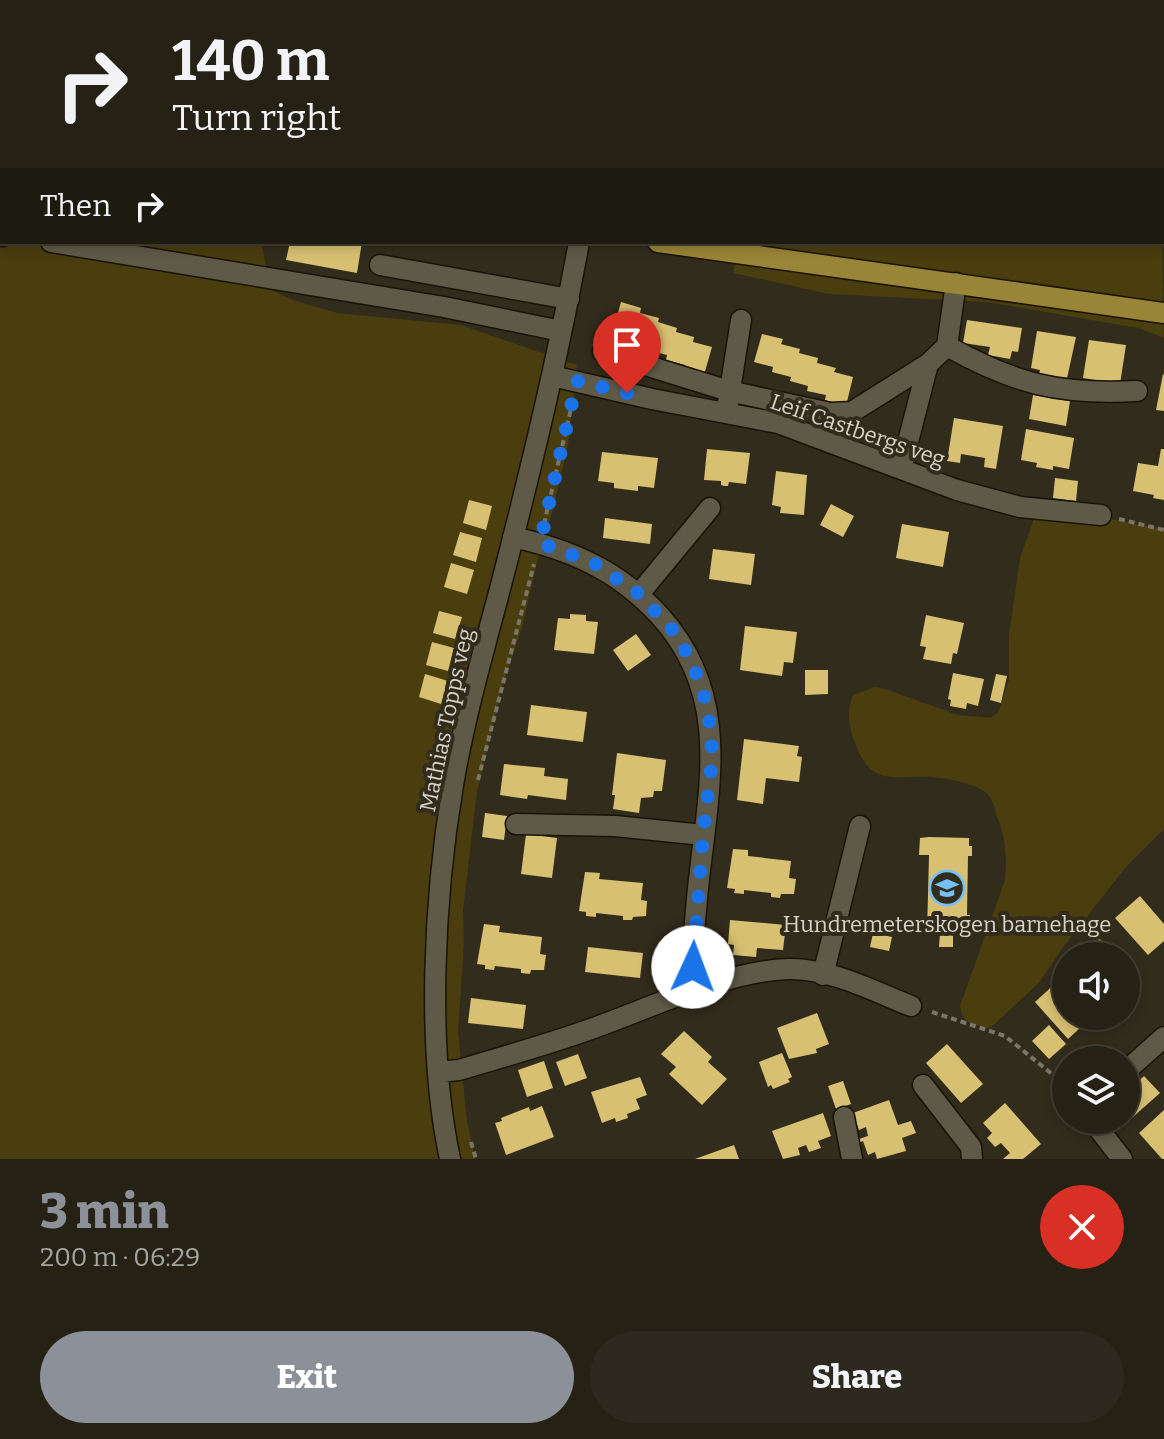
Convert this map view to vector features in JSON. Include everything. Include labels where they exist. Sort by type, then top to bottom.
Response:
[{"type":"main road","points":[[677,244],[1164,313]]},
{"type":"street","points":[[63,244],[444,307],[561,331]]},
{"type":"street","name":"Mathias Topps veg","points":[[450,1159],[438,1072],[436,996],[441,883],[453,785],[552,376],[579,244]]},
{"type":"street","points":[[380,265],[569,299]]},
{"type":"street","points":[[603,352],[729,391],[830,413],[852,412],[928,364],[947,346],[956,283]]},
{"type":"street","points":[[726,413],[741,320]]},
{"type":"street","points":[[947,346],[988,369],[1023,382],[1090,393],[1137,391]]},
{"type":"street","points":[[901,469],[928,364]]},
{"type":"street","name":"Leif Castbergs veg","points":[[552,376],[778,423],[957,490],[1020,507],[1101,515]]},
{"type":"street","points":[[639,594],[710,508]]},
{"type":"street","points":[[513,537],[540,543],[594,563],[639,594],[679,637],[702,686],[712,735],[693,967],[698,989]]},
{"type":"street","points":[[516,824],[615,826],[703,835]]},
{"type":"street","points":[[823,975],[860,826]]},
{"type":"street","points":[[438,1072],[459,1070],[586,1031],[698,989],[747,975],[789,969],[839,977],[911,1006]]},
{"type":"street","points":[[1140,1058],[1164,1037]]},
{"type":"street","points":[[923,1085],[971,1147],[972,1159]]},
{"type":"street","points":[[844,1117],[852,1159]]},
{"type":"street","points":[[1103,1134],[1122,1159]]},
{"type":"path","points":[[476,789],[540,543],[577,381]]},
{"type":"path","points":[[1101,515],[1164,530]]},
{"type":"path","points":[[911,1006],[1005,1036],[1052,1074]]},
{"type":"path","points":[[470,1137],[476,1159]]},
{"type":"shaded area","points":[[0,244],[260,244],[268,282],[273,291],[293,300],[337,313],[461,325],[577,365],[568,445],[553,509],[522,628],[504,681],[477,791],[463,911],[458,1031],[467,1121],[475,1159],[0,1159]]},
{"type":"shaded area","points":[[738,244],[1162,244],[1164,338],[1138,328],[987,302],[829,294],[733,273]]},
{"type":"shaded area","points":[[1054,509],[1164,529],[1164,829],[1126,867],[1067,942],[1052,942],[1052,964],[1039,983],[990,1028],[966,1020],[960,1006],[1005,880],[1004,842],[992,801],[982,790],[958,781],[876,773],[861,757],[849,713],[853,695],[874,687],[958,715],[991,718],[999,711],[1009,679],[1009,635],[1020,558],[1035,516]]},
{"type":"building","points":[[290,244],[362,244],[357,273],[286,260]]},
{"type":"building","points":[[621,302],[641,308],[640,313],[659,318],[658,322],[677,328],[676,332],[694,337],[693,342],[712,347],[704,375],[684,370],[685,365],[666,360],[667,355],[648,350],[649,346],[631,340],[632,336],[613,331]]},
{"type":"building","points":[[967,320],[1022,328],[1018,352],[1012,351],[1010,359],[988,355],[990,347],[963,343]]},
{"type":"building","points":[[1037,331],[1076,337],[1066,383],[1038,378],[1040,370],[1031,368]]},
{"type":"building","points":[[762,334],[783,339],[781,344],[818,358],[817,363],[836,368],[834,372],[853,377],[846,406],[825,400],[826,395],[807,391],[808,386],[772,372],[773,367],[754,362]]},
{"type":"building","points":[[1089,340],[1126,345],[1120,384],[1083,378]]},
{"type":"building","points":[[1164,375],[1164,411],[1156,410]]},
{"type":"building","points":[[1033,395],[1070,401],[1066,426],[1029,419]]},
{"type":"building","points":[[954,418],[1003,426],[996,469],[984,467],[985,458],[961,454],[960,463],[947,461]]},
{"type":"building","points":[[1026,429],[1074,438],[1069,469],[1036,467],[1037,463],[1021,460]]},
{"type":"building","points":[[707,449],[750,453],[746,484],[729,482],[728,486],[724,486],[721,481],[704,480]]},
{"type":"building","points":[[1161,449],[1164,449],[1164,500],[1133,491],[1138,463],[1158,466]]},
{"type":"building","points":[[602,452],[658,458],[654,488],[638,486],[638,491],[614,488],[614,483],[598,481]]},
{"type":"building","points":[[776,471],[807,475],[804,515],[780,513],[781,507],[772,505]]},
{"type":"building","points":[[1055,478],[1078,481],[1076,501],[1053,498]]},
{"type":"building","points":[[469,500],[492,506],[486,530],[463,523]]},
{"type":"building","points":[[831,504],[854,516],[843,537],[820,525]]},
{"type":"building","points":[[605,518],[652,524],[650,544],[603,538]]},
{"type":"building","points":[[902,524],[949,532],[943,567],[896,558]]},
{"type":"building","points":[[460,532],[482,538],[476,562],[453,555]]},
{"type":"building","points":[[713,549],[755,554],[751,585],[709,579]]},
{"type":"building","points":[[451,563],[474,570],[467,594],[444,587]]},
{"type":"building","points":[[439,611],[462,617],[455,639],[433,633]]},
{"type":"building","points":[[570,614],[586,615],[586,621],[598,622],[594,654],[554,650],[558,618],[570,619]]},
{"type":"building","points":[[926,615],[964,623],[957,654],[953,653],[951,664],[923,659],[926,647],[920,646]]},
{"type":"building","points":[[745,626],[797,632],[793,663],[784,662],[782,676],[740,670]]},
{"type":"building","points":[[636,634],[651,655],[628,671],[613,650]]},
{"type":"building","points":[[432,642],[454,648],[448,671],[426,665]]},
{"type":"building","points":[[805,670],[828,670],[828,694],[805,695]]},
{"type":"building","points":[[953,673],[984,679],[978,706],[967,703],[966,709],[950,706],[951,700],[948,699]]},
{"type":"building","points":[[425,674],[448,681],[441,704],[419,697]]},
{"type":"building","points":[[996,674],[1007,676],[1001,703],[990,700]]},
{"type":"building","points":[[531,705],[587,712],[583,742],[527,735]]},
{"type":"building","points":[[744,739],[799,746],[797,756],[802,757],[799,782],[766,778],[763,804],[737,800]]},
{"type":"building","points":[[617,753],[666,760],[662,791],[654,791],[653,797],[641,798],[639,813],[613,809]]},
{"type":"building","points":[[504,764],[545,768],[544,776],[568,779],[566,800],[500,795]]},
{"type":"building","points":[[485,813],[507,816],[504,840],[482,837]]},
{"type":"building","points":[[526,834],[557,838],[552,878],[521,874]]},
{"type":"building","points":[[920,838],[969,838],[969,846],[972,846],[972,856],[968,856],[967,915],[970,915],[970,926],[966,926],[966,934],[953,934],[953,947],[939,947],[940,933],[927,933],[929,855],[919,855]]},
{"type":"building","points":[[733,849],[748,850],[748,856],[791,861],[789,878],[796,879],[794,894],[781,894],[780,898],[771,897],[771,893],[744,890],[744,894],[734,893],[735,889],[727,888]]},
{"type":"building","points":[[585,872],[600,873],[599,879],[643,883],[641,900],[647,901],[646,916],[623,920],[623,916],[596,913],[596,917],[586,916],[586,912],[579,911]]},
{"type":"building","points":[[1140,896],[1164,924],[1164,941],[1148,955],[1140,942],[1136,942],[1115,918]]},
{"type":"building","points":[[730,920],[786,925],[783,950],[757,948],[756,957],[733,955],[734,945],[728,944]]},
{"type":"building","points":[[484,924],[500,926],[499,932],[542,937],[540,954],[546,955],[544,970],[531,970],[530,974],[521,973],[521,969],[495,966],[494,970],[485,969],[485,965],[477,964]]},
{"type":"building","points":[[873,933],[892,937],[889,951],[870,947]]},
{"type":"building","points":[[588,947],[643,953],[640,978],[585,972]]},
{"type":"building","points":[[1052,986],[1052,1021],[1035,1002]]},
{"type":"building","points":[[471,998],[526,1005],[523,1029],[468,1023]]},
{"type":"building","points":[[817,1013],[829,1044],[816,1049],[817,1053],[789,1059],[777,1028]]},
{"type":"building","points":[[1049,1025],[1066,1044],[1052,1046],[1049,1059],[1032,1041]]},
{"type":"building","points":[[1060,1030],[1078,1030],[1068,1039]]},
{"type":"building","points":[[684,1031],[712,1057],[708,1062],[727,1079],[702,1105],[669,1074],[676,1067],[661,1054]]},
{"type":"building","points":[[947,1044],[983,1084],[961,1103],[926,1063]]},
{"type":"building","points":[[782,1053],[792,1077],[788,1079],[790,1082],[773,1089],[771,1085],[768,1087],[759,1062]]},
{"type":"building","points":[[578,1054],[587,1078],[565,1086],[556,1062]]},
{"type":"building","points":[[544,1061],[553,1088],[527,1097],[518,1070]]},
{"type":"building","points":[[1144,1076],[1160,1093],[1140,1111],[1140,1080]]},
{"type":"building","points":[[640,1077],[647,1095],[636,1099],[640,1109],[627,1114],[628,1118],[616,1122],[615,1118],[602,1123],[591,1092]]},
{"type":"building","points":[[843,1081],[851,1104],[836,1109],[828,1086]]},
{"type":"building","points":[[889,1100],[898,1125],[911,1121],[916,1133],[902,1138],[906,1151],[877,1159],[875,1152],[868,1155],[863,1141],[857,1144],[856,1140],[868,1136],[866,1127],[859,1130],[853,1113]]},
{"type":"building","points":[[1005,1103],[1041,1144],[1023,1159],[1003,1159],[1010,1153],[1001,1143],[995,1147],[987,1138],[992,1133],[983,1123]]},
{"type":"building","points":[[542,1106],[554,1137],[506,1155],[495,1123],[529,1107],[530,1111]]},
{"type":"building","points":[[1164,1110],[1164,1159],[1162,1159],[1140,1132]]},
{"type":"building","points":[[823,1113],[831,1136],[818,1141],[821,1148],[809,1152],[806,1145],[798,1148],[800,1155],[783,1159],[772,1131]]},
{"type":"building","points":[[734,1145],[739,1159],[695,1159]]},
{"type":"place","name":"Hundremeterskogen barnehage","points":[[947,888]]},
{"type":"route","points":[[627,393],[577,381],[540,543],[594,563],[639,594],[679,637],[702,686],[712,735],[711,770],[694,928],[693,967]]}]
